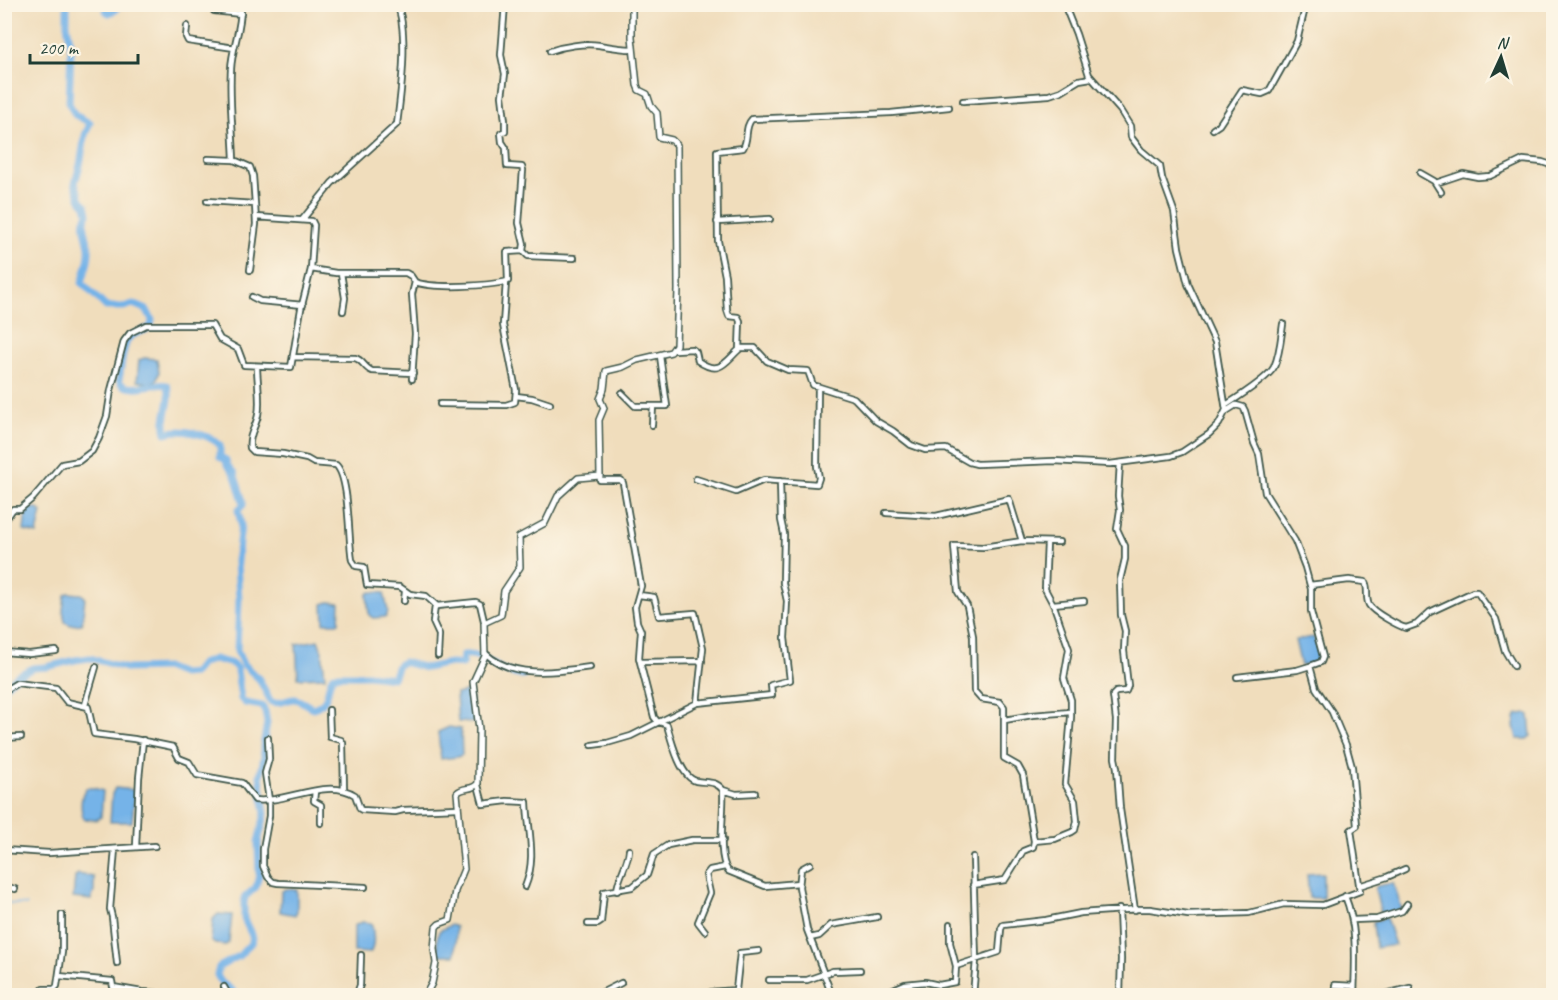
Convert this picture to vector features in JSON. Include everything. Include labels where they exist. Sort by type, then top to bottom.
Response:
[{"type":"street","points":[[234,160],[231,68],[238,37],[241,4]]},
{"type":"street","points":[[302,220],[332,183],[397,124],[403,37],[397,4]]},
{"type":"street","points":[[505,4],[501,55],[505,74],[502,96],[506,121],[501,139],[506,148],[507,166],[522,167],[523,170],[519,223],[524,251],[528,256],[574,258]]},
{"type":"street","points":[[632,4],[637,85],[639,90],[647,94],[651,106],[657,113],[659,137],[663,140],[672,140],[677,146],[678,334],[675,350]]},
{"type":"street","points":[[755,793],[736,794],[723,790],[717,784],[694,780],[690,777],[677,757],[667,726],[658,722],[654,717],[640,662],[641,631],[635,607],[639,595],[640,575],[622,481],[600,480],[599,420],[604,408],[600,399],[604,389],[606,371],[675,350],[692,349],[696,352],[698,362],[707,367],[715,367],[726,364],[743,347],[755,348],[767,361],[788,370],[808,371],[812,384],[854,398],[876,421],[911,445],[925,450],[942,448],[950,450],[969,462],[984,464],[1054,461],[1120,463],[1182,452],[1213,431],[1225,412],[1226,405],[1215,342],[1188,284],[1179,248],[1174,211],[1160,166],[1141,150],[1131,137],[1130,126],[1123,115],[1086,70],[1076,34],[1064,4]]},
{"type":"street","points":[[1213,129],[1242,90],[1262,94],[1269,91],[1297,41],[1306,4]]},
{"type":"street","points":[[214,11],[241,14]]},
{"type":"street","points":[[187,26],[188,41],[234,48]]},
{"type":"street","points":[[550,51],[599,45],[614,49],[633,48]]},
{"type":"street","points":[[963,101],[1049,95],[1064,90],[1079,80],[1091,78]]},
{"type":"street","points":[[739,350],[740,321],[738,317],[729,316],[727,310],[725,276],[718,241],[717,152],[743,148],[746,143],[748,125],[752,119],[891,113],[949,107]]},
{"type":"street","points":[[208,159],[234,160],[250,167],[254,176],[256,217],[250,270]]},
{"type":"street","points":[[1436,183],[1463,174],[1473,177],[1490,176],[1523,160],[1554,166]]},
{"type":"street","points":[[1420,172],[1436,183],[1441,192]]},
{"type":"street","points":[[207,201],[255,204]]},
{"type":"street","points":[[4,522],[13,509],[20,509],[33,498],[62,464],[76,463],[92,451],[104,430],[124,340],[136,329],[152,325],[212,325],[220,339],[238,349],[244,364],[291,367],[311,269],[314,225],[312,221],[256,217]]},
{"type":"street","points":[[717,222],[770,219]]},
{"type":"street","points":[[440,404],[506,405],[514,403],[516,396],[503,325],[508,279],[507,252],[524,251]]},
{"type":"street","points":[[293,357],[355,358],[361,360],[368,369],[412,376],[415,334],[412,294],[415,282],[411,276],[406,273],[341,273],[311,269]]},
{"type":"street","points":[[341,273],[345,298],[344,311]]},
{"type":"street","points":[[415,282],[444,286],[506,282]]},
{"type":"street","points":[[252,297],[260,301],[303,305]]},
{"type":"street","points":[[1226,405],[1272,369],[1279,350],[1283,324]]},
{"type":"street","points":[[622,393],[635,406],[667,406],[660,356]]},
{"type":"street","points":[[257,366],[258,418],[250,435],[250,448],[254,452],[283,454],[339,467],[344,481],[353,563],[364,567],[367,585],[400,587],[405,592],[426,596],[435,606],[433,622],[439,635],[438,656]]},
{"type":"street","points":[[696,478],[736,492],[761,481],[816,484],[819,481],[817,466],[818,387]]},
{"type":"street","points":[[516,396],[550,404]]},
{"type":"street","points":[[1225,412],[1236,405],[1243,407],[1245,411],[1259,454],[1265,493],[1299,549],[1310,585],[1311,612],[1323,657],[1321,662],[1296,670],[1237,677]]},
{"type":"street","points":[[652,425],[653,406]]},
{"type":"street","points":[[1120,463],[1118,496],[1120,510],[1117,530],[1125,546],[1125,559],[1120,580],[1128,686],[1126,691],[1116,692],[1113,695],[1116,720],[1114,754],[1134,910]]},
{"type":"street","points":[[484,621],[501,615],[504,591],[520,567],[519,537],[546,523],[558,496],[578,478],[600,476]]},
{"type":"street","points":[[592,745],[631,736],[697,704],[772,695],[771,685],[790,680],[785,638],[787,601],[783,583],[784,534],[780,513],[780,481]]},
{"type":"street","points":[[886,513],[936,516],[1009,499],[1023,541]]},
{"type":"street","points":[[973,885],[1005,880],[1016,860],[1023,851],[1033,847],[1034,842],[1023,775],[1018,766],[1004,758],[1005,710],[1000,702],[981,699],[974,691],[973,636],[967,606],[958,592],[954,546],[994,546],[1023,541],[1059,542]]},
{"type":"street","points":[[1034,842],[1065,835],[1072,832],[1076,826],[1076,801],[1065,784],[1071,712],[1071,700],[1064,678],[1069,654],[1068,644],[1045,589],[1047,543]]},
{"type":"street","points":[[1310,585],[1349,580],[1365,582],[1371,607],[1406,628],[1417,624],[1439,607],[1477,592],[1496,619],[1505,651],[1514,666]]},
{"type":"street","points":[[404,601],[405,592]]},
{"type":"street","points":[[639,595],[655,598],[659,616],[695,613],[703,648],[697,704]]},
{"type":"street","points":[[1053,604],[1084,601]]},
{"type":"street","points":[[435,606],[476,602],[480,604],[484,621],[484,657],[473,681],[479,729],[478,785],[483,804],[507,801],[527,802],[528,832],[532,839],[532,850],[530,872],[525,887]]},
{"type":"street","points":[[4,652],[29,654],[56,651]]},
{"type":"street","points":[[484,657],[501,666],[516,670],[560,671],[590,667]]},
{"type":"street","points":[[640,662],[702,661]]},
{"type":"street","points":[[956,966],[999,952],[1001,929],[1004,925],[1081,913],[1119,910],[1150,909],[1188,915],[1240,914],[1277,905],[1323,905],[1359,891],[1351,830],[1357,826],[1351,762],[1336,720],[1316,688],[1310,666]]},
{"type":"street","points":[[85,705],[96,668]]},
{"type":"street","points":[[4,691],[12,682],[56,688],[67,702],[85,705],[90,711],[94,734],[143,740],[174,748],[178,757],[188,761],[197,776],[245,784],[253,799],[266,800],[315,791],[344,790],[355,795],[362,810],[395,812],[458,808]]},
{"type":"street","points":[[329,710],[330,737],[340,739],[343,743],[344,790]]},
{"type":"street","points":[[1005,720],[1071,712]]},
{"type":"street","points":[[4,738],[21,737]]},
{"type":"street","points":[[268,738],[269,759],[265,773],[269,816],[262,856],[268,877],[273,882],[365,887]]},
{"type":"street","points":[[136,847],[138,778],[143,740]]},
{"type":"street","points":[[425,996],[432,983],[436,963],[434,949],[436,927],[450,920],[455,891],[464,869],[457,796],[459,790],[471,789],[478,785]]},
{"type":"street","points":[[723,790],[723,840],[725,867],[728,871],[765,886],[799,884]]},
{"type":"street","points":[[315,791],[314,801],[321,805],[321,823]]},
{"type":"street","points":[[588,924],[601,923],[603,893],[629,889],[647,874],[654,854],[668,845],[692,840],[723,840]]},
{"type":"street","points":[[4,850],[49,853],[155,846]]},
{"type":"street","points":[[115,849],[110,909],[117,963]]},
{"type":"street","points":[[617,891],[618,881],[627,863],[629,850]]},
{"type":"street","points":[[973,858],[976,958],[973,996]]},
{"type":"street","points":[[810,864],[801,869],[799,884],[810,938],[831,996]]},
{"type":"street","points":[[705,931],[698,922],[710,892],[706,875],[710,870],[725,867]]},
{"type":"street","points":[[1359,886],[1405,869]]},
{"type":"street","points":[[4,886],[15,889]]},
{"type":"street","points":[[1345,896],[1355,935],[1354,996]]},
{"type":"street","points":[[1353,920],[1377,919],[1402,911],[1407,904]]},
{"type":"street","points":[[1119,910],[1120,996]]},
{"type":"street","points":[[39,996],[43,990],[56,988],[59,976],[62,915]]},
{"type":"street","points":[[810,938],[819,936],[831,925],[877,917]]},
{"type":"street","points":[[847,996],[858,993],[882,994],[905,984],[925,982],[939,985],[956,981],[956,966],[950,943],[950,924]]},
{"type":"street","points":[[708,996],[711,992],[736,990],[740,953],[759,951]]},
{"type":"street","points":[[356,996],[360,980],[361,955]]},
{"type":"street","points":[[769,980],[807,980],[832,971],[860,970]]},
{"type":"street","points":[[59,976],[112,981],[113,987],[142,992],[205,996]]},
{"type":"street","points":[[595,996],[621,983]]},
{"type":"street","points":[[1335,985],[1354,986]]},
{"type":"street","points":[[226,987],[230,996]]},
{"type":"street","points":[[1379,995],[1410,988]]},
{"type":"water","points":[[157,359],[159,373],[156,381],[149,383],[137,381],[139,360]]},
{"type":"water","points":[[29,508],[36,508],[42,512],[37,534],[24,531],[26,512]]},
{"type":"water","points":[[370,592],[384,593],[388,611],[386,617],[373,618],[369,615],[367,595]]},
{"type":"water","points":[[68,593],[81,594],[85,597],[82,624],[70,625],[65,622],[63,610],[65,595]]},
{"type":"water","points":[[340,603],[339,623],[324,623],[323,604]]},
{"type":"water","points":[[1314,637],[1320,661],[1301,666],[1295,640]]},
{"type":"water","points":[[318,640],[322,651],[325,677],[298,678],[296,644]]},
{"type":"water","points":[[471,690],[474,723],[458,722],[456,694]]},
{"type":"water","points":[[1526,713],[1529,715],[1531,736],[1527,739],[1517,739],[1514,726],[1516,715]]},
{"type":"water","points":[[449,727],[461,729],[462,755],[441,759],[438,732]]},
{"type":"water","points":[[86,788],[103,791],[101,817],[96,820],[84,819],[81,808],[83,795]]},
{"type":"water","points":[[115,788],[135,790],[132,822],[110,822],[112,794]]},
{"type":"water","points":[[1323,873],[1323,898],[1309,898],[1307,874]]},
{"type":"water","points":[[78,874],[94,877],[94,892],[91,900],[73,898],[75,877]]},
{"type":"water","points":[[1393,883],[1402,909],[1381,915],[1375,889],[1377,886]]},
{"type":"water","points":[[285,889],[297,890],[295,915],[280,912],[281,892]]},
{"type":"water","points":[[218,914],[232,915],[229,942],[226,945],[215,944],[211,941],[213,919]]},
{"type":"water","points":[[1386,918],[1395,945],[1376,948],[1374,921]]},
{"type":"water","points":[[362,922],[371,923],[372,926],[373,943],[370,953],[354,952],[354,926]]},
{"type":"water","points":[[451,925],[456,927],[455,955],[438,955],[439,931]]},
{"type":"waterway","points":[[67,4],[67,24],[71,48],[69,103],[75,115],[90,123],[85,135],[75,183],[88,214],[85,226],[89,257],[82,283],[106,307],[124,307],[133,304],[147,310],[152,320],[151,326],[132,335],[128,340],[119,380],[122,385],[133,388],[167,385],[169,397],[165,421],[166,433],[187,432],[215,441],[220,445],[220,457],[226,460],[234,473],[243,501],[243,505],[238,510],[241,524],[237,561],[239,600],[237,651],[243,664],[259,679],[271,702],[279,703],[295,699],[313,708],[324,701],[334,675],[393,678],[398,665],[403,662],[426,668],[450,663],[462,664],[463,655],[471,655],[486,660],[507,672],[523,675]]},
{"type":"waterway","points":[[107,4],[106,11],[109,13],[116,10],[118,4]]},
{"type":"waterway","points":[[4,687],[17,676],[33,668],[90,658],[128,669],[167,668],[182,674],[194,673],[201,664],[214,659],[233,664],[237,669],[241,699],[245,703],[262,706],[267,723],[260,776],[265,814],[258,842],[259,875],[256,887],[245,897],[244,902],[244,919],[253,938],[239,956],[219,967],[217,975],[221,982],[233,991],[233,996]]},
{"type":"waterway","points":[[4,903],[27,905]]}]
